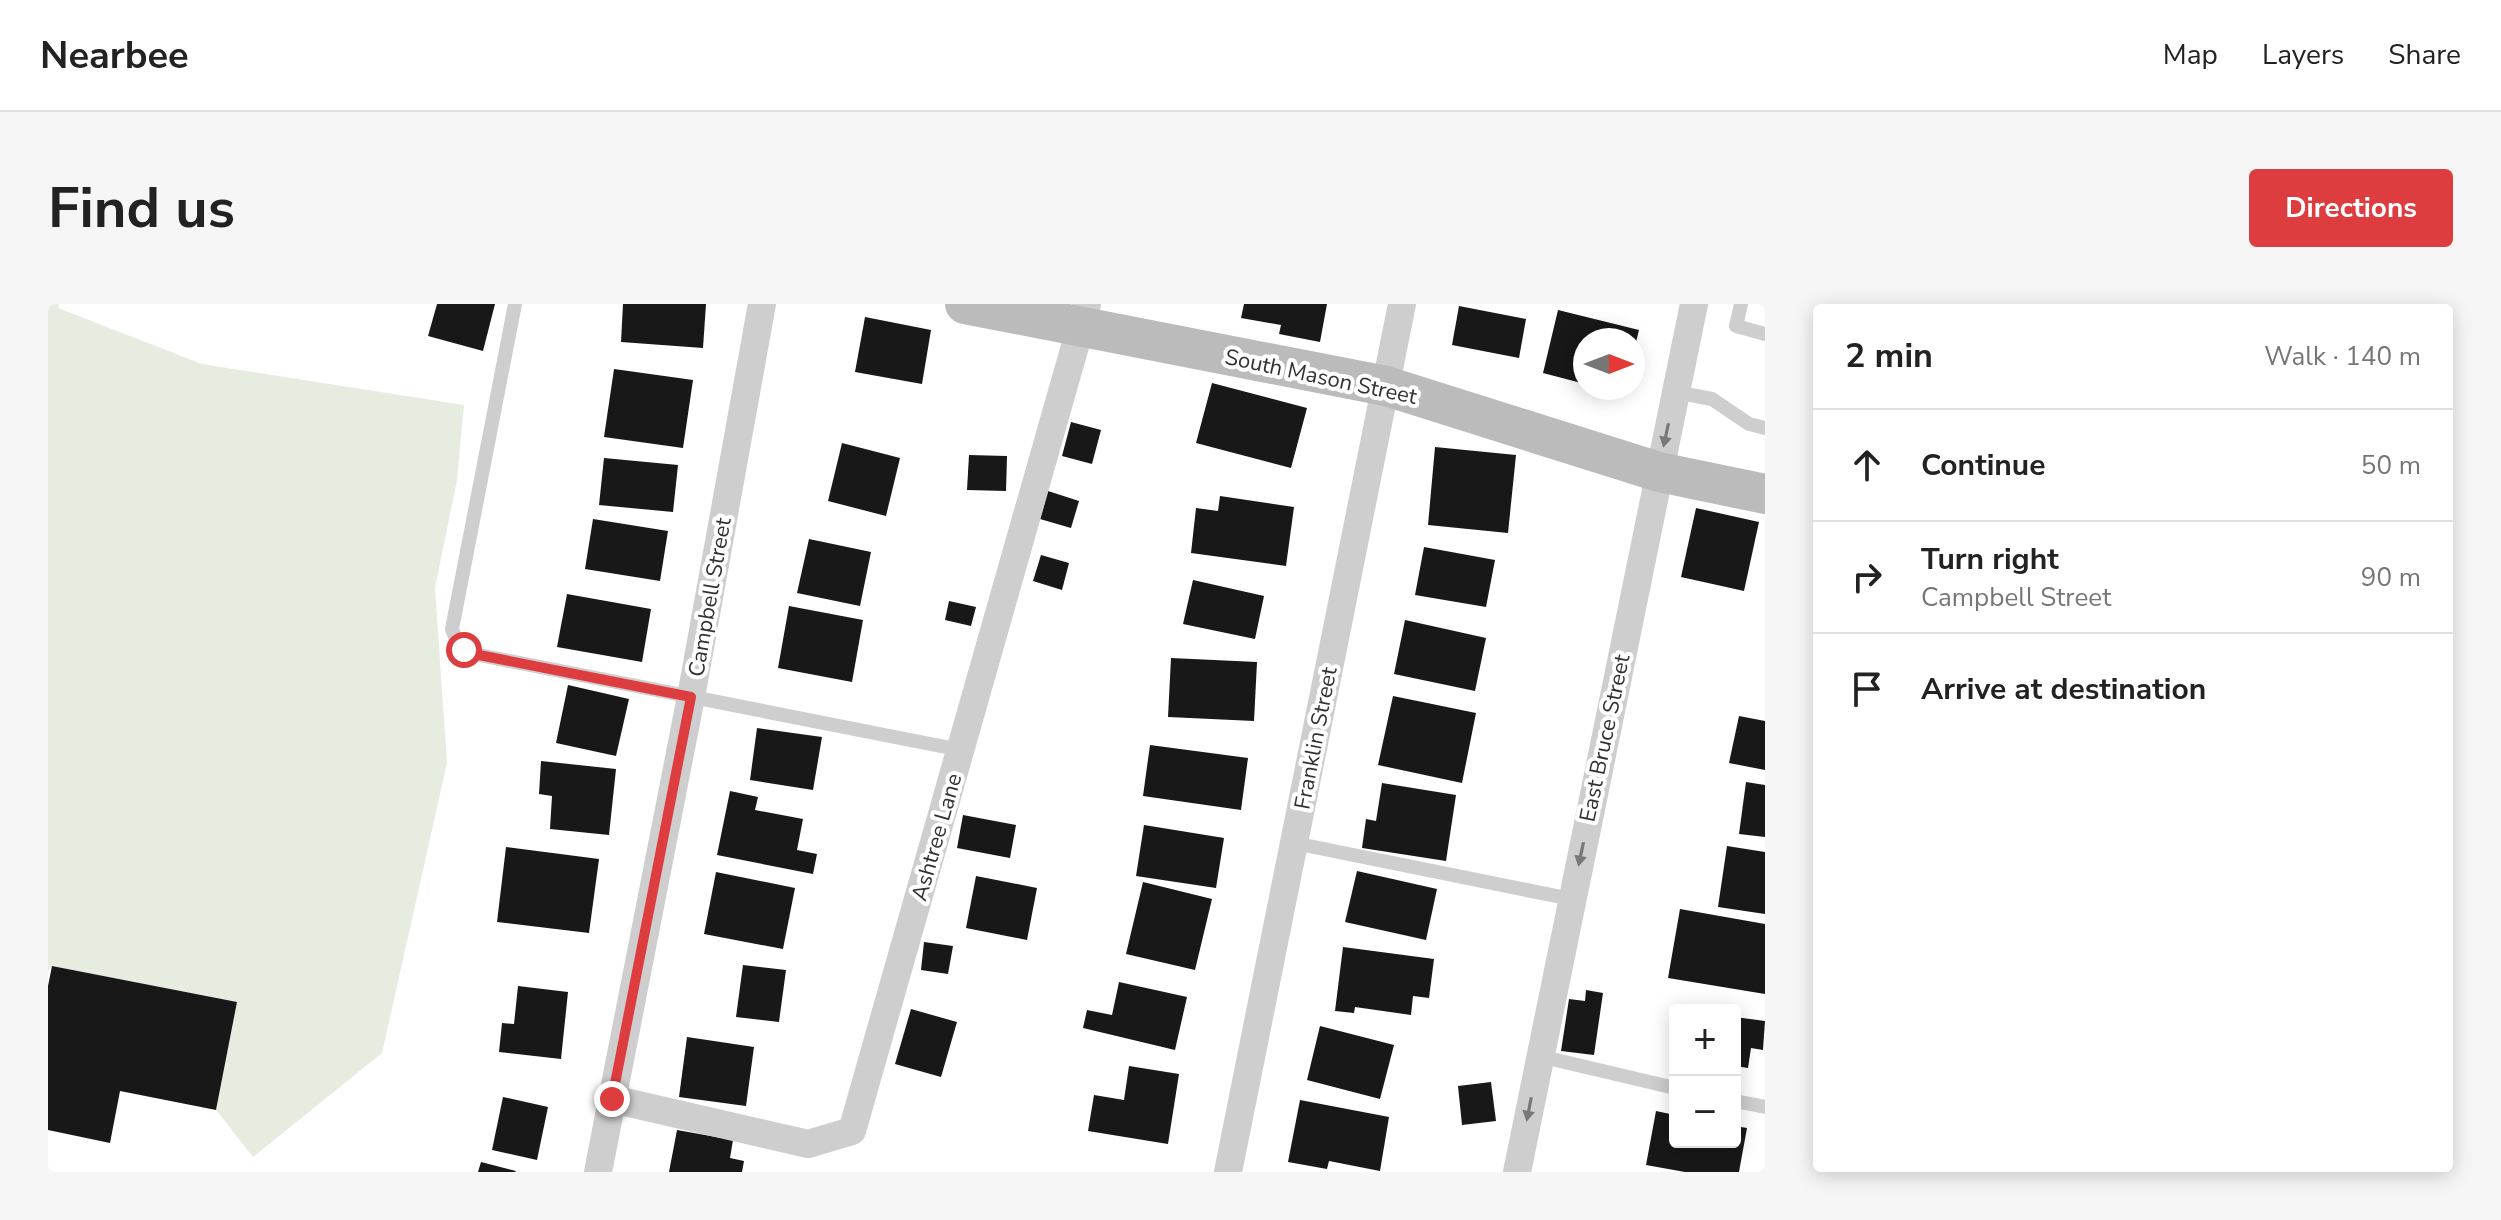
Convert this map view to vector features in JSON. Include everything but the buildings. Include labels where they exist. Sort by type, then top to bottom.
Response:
[{"type":"main road","name":"South Mason Street","points":[[965,304],[1085,316],[1386,386],[1659,472],[1765,494]]},
{"type":"street","name":"Campbell Street","points":[[598,1172],[691,697],[762,304]]},
{"type":"street","name":"Franklin Street","points":[[1228,1172],[1402,304]]},
{"type":"street","name":"East Bruce Street","points":[[1517,1172],[1694,304]]},
{"type":"street","name":"Ashtree Lane","points":[[612,1099],[808,1144],[852,1131],[1085,316]]},
{"type":"lane","points":[[515,304],[453,635],[458,644],[474,654],[961,750]]},
{"type":"lane","points":[[1741,304],[1736,326],[1765,334]]},
{"type":"lane","points":[[1675,392],[1712,399],[1749,424],[1765,428]]},
{"type":"lane","points":[[1294,843],[1571,899]]},
{"type":"lane","points":[[1539,1056],[1669,1087]]},
{"type":"lane","points":[[1741,1102],[1765,1107]]},
{"type":"shaded area","points":[[48,304],[59,304],[58,308],[202,364],[464,405],[457,480],[435,588],[447,763],[382,1053],[253,1157],[216,1110],[237,1002],[52,966],[48,971]]},
{"type":"route","points":[[464,650],[691,697],[612,1099]]}]
